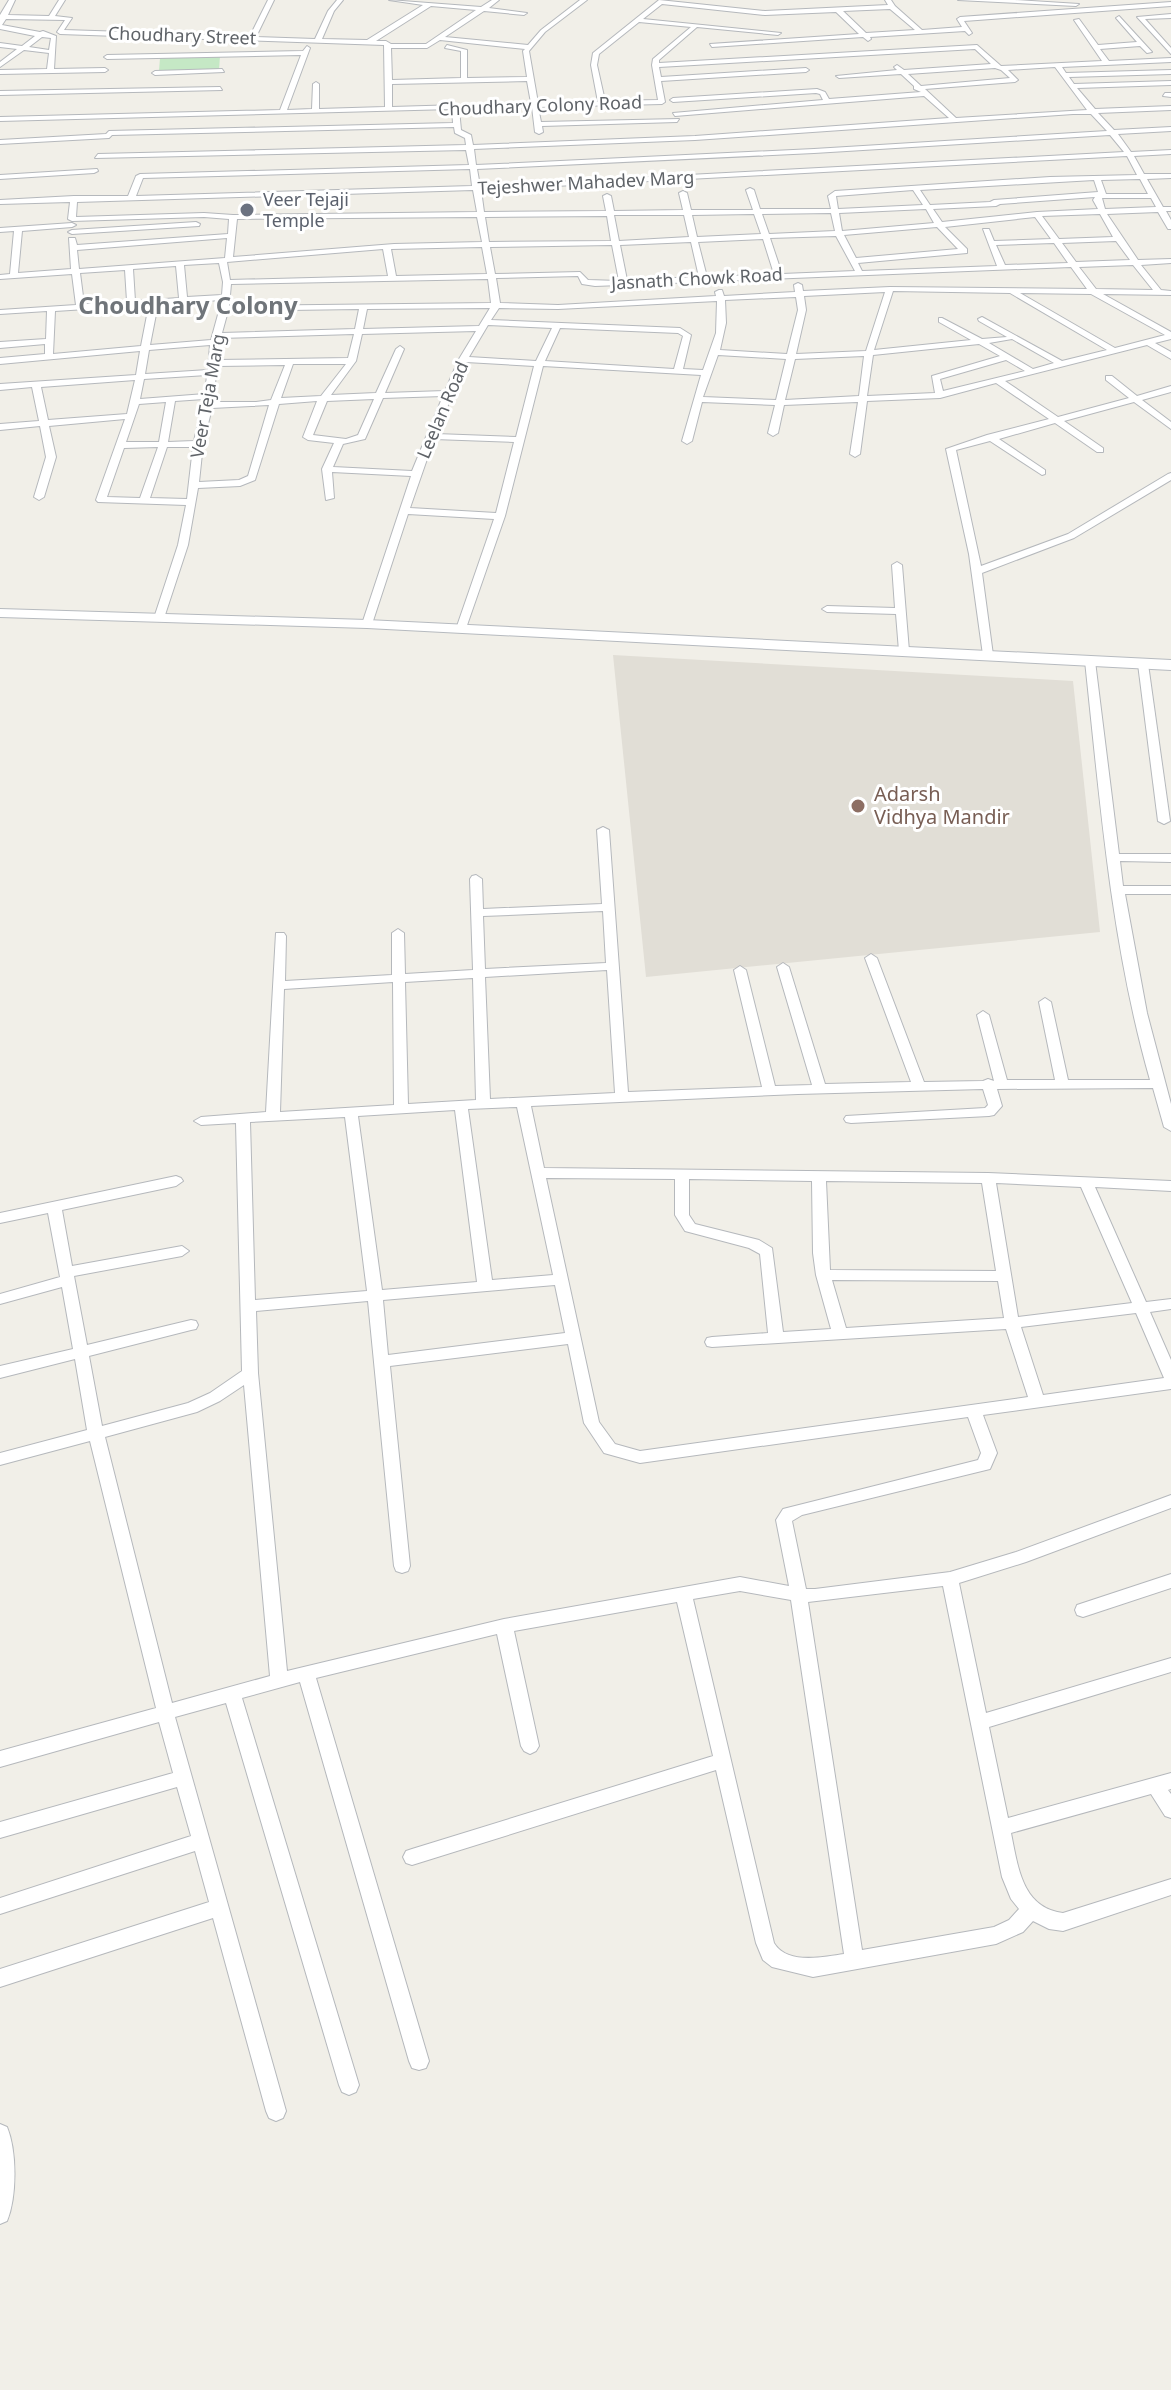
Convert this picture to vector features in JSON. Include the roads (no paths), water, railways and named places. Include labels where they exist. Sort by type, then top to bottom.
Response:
[{"type":"main road","points":[[0,613],[367,624],[1171,665]]},
{"type":"street","points":[[1,21],[12,0]]},
{"type":"street","points":[[1,21],[51,18],[62,0]]},
{"type":"street","points":[[252,38],[271,0]]},
{"type":"street","points":[[282,113],[305,53],[340,0]]},
{"type":"street","points":[[392,0],[524,13]]},
{"type":"street","points":[[427,46],[496,0]]},
{"type":"street","points":[[584,0],[553,22],[528,47],[525,56],[538,128],[923,94]]},
{"type":"street","points":[[781,13],[803,0]]},
{"type":"street","points":[[967,18],[961,11],[961,0],[1090,4]]},
{"type":"street","points":[[602,104],[594,65],[596,53],[662,1],[765,13],[890,4],[921,32]]},
{"type":"street","points":[[1162,3],[1171,14]]},
{"type":"street","points":[[368,42],[429,4]]},
{"type":"street","points":[[916,88],[1015,80],[977,47],[960,20],[1171,4]]},
{"type":"street","points":[[838,10],[916,88],[953,118]]},
{"type":"street","points":[[765,13],[789,40]]},
{"type":"street","points":[[1105,19],[1171,14]]},
{"type":"street","points":[[1140,17],[1171,52]]},
{"type":"street","name":"Choudhary Street","points":[[51,18],[69,18],[60,32],[368,42],[464,50],[464,81]]},
{"type":"street","points":[[1119,18],[1149,52]]},
{"type":"street","points":[[712,45],[1091,19]]},
{"type":"street","points":[[638,20],[694,28],[782,33]]},
{"type":"street","points":[[1077,20],[1106,62]]},
{"type":"street","points":[[1,21],[54,37],[50,71]]},
{"type":"street","points":[[655,65],[656,59],[694,28]]},
{"type":"street","points":[[0,65],[43,33]]},
{"type":"street","points":[[96,118],[113,33]]},
{"type":"street","points":[[438,38],[528,47]]},
{"type":"street","points":[[1097,47],[1142,44]]},
{"type":"street","points":[[0,45],[53,52]]},
{"type":"street","points":[[389,46],[389,110]]},
{"type":"street","name":"Choudhary Colony Road","points":[[0,119],[662,102],[655,65],[977,47]]},
{"type":"street","points":[[107,57],[305,53]]},
{"type":"street","points":[[216,114],[224,55]]},
{"type":"street","points":[[153,90],[157,56]]},
{"type":"street","points":[[839,76],[1171,60]]},
{"type":"street","points":[[1057,65],[1129,154],[1154,196],[1166,209],[1171,227]]},
{"type":"street","points":[[0,72],[105,70]]},
{"type":"street","points":[[661,79],[806,70]]},
{"type":"street","points":[[155,73],[222,71]]},
{"type":"street","points":[[1065,75],[1171,72]]},
{"type":"street","points":[[393,82],[529,79]]},
{"type":"street","points":[[1073,86],[1171,83]]},
{"type":"street","points":[[315,112],[316,84]]},
{"type":"street","points":[[0,93],[220,89]]},
{"type":"street","points":[[699,157],[670,101],[817,91],[823,93],[827,102]]},
{"type":"street","points":[[98,156],[469,147],[781,133],[953,118],[1171,108]]},
{"type":"street","points":[[455,109],[460,134],[468,137],[479,188],[496,305]]},
{"type":"street","points":[[91,181],[113,117]]},
{"type":"street","points":[[0,142],[109,134],[456,125]]},
{"type":"street","points":[[132,196],[140,176],[699,157],[1171,129]]},
{"type":"street","name":"Tejeshwer Mahadev Marg","points":[[0,202],[74,198],[87,194],[132,196],[479,188],[1171,152]]},
{"type":"street","points":[[0,177],[94,171]]},
{"type":"street","points":[[859,272],[839,233],[832,196],[835,193],[978,182],[1171,176]]},
{"type":"street","points":[[1097,178],[1101,195]]},
{"type":"street","points":[[978,182],[995,203],[1012,217]]},
{"type":"street","points":[[853,261],[965,250],[940,226],[915,187]]},
{"type":"street","points":[[750,190],[760,211],[779,276]]},
{"type":"street","points":[[683,193],[703,279]]},
{"type":"street","points":[[0,230],[204,215],[233,219],[836,211],[930,208],[1101,195],[1154,196]]},
{"type":"street","points":[[1101,195],[1097,200],[1101,211],[1159,293]]},
{"type":"street","points":[[607,196],[623,282]]},
{"type":"street","points":[[74,198],[74,271],[80,307]]},
{"type":"street","points":[[0,277],[387,247],[767,237],[940,226],[1037,214],[1166,209]]},
{"type":"street","points":[[1037,214],[1094,293],[1171,336]]},
{"type":"street","name":"Veer Teja Marg","points":[[159,618],[178,561],[191,502],[216,339],[225,309],[226,260],[233,219]]},
{"type":"street","points":[[14,276],[18,229]]},
{"type":"street","points":[[986,231],[1003,269]]},
{"type":"street","points":[[73,248],[229,236]]},
{"type":"street","points":[[991,243],[1118,239]]},
{"type":"street","points":[[387,247],[392,278]]},
{"type":"street","points":[[929,255],[936,270]]},
{"type":"street","name":"Jasnath Chowk Road","points":[[227,282],[580,274],[583,281],[589,283],[1171,261]]},
{"type":"street","points":[[180,264],[183,300]]},
{"type":"street","points":[[129,268],[131,304]]},
{"type":"street","points":[[773,433],[802,310],[795,275]]},
{"type":"street","points":[[687,441],[707,373],[717,352],[724,314],[715,278]]},
{"type":"street","points":[[225,309],[558,307],[890,289],[1171,293]]},
{"type":"street","points":[[855,454],[869,353],[890,289]]},
{"type":"street","points":[[1010,291],[1115,351]]},
{"type":"street","points":[[0,312],[226,297]]},
{"type":"street","points":[[154,302],[135,402],[101,500],[191,502]]},
{"type":"street","name":"Leelan Road","points":[[367,624],[431,436],[463,359],[496,305]]},
{"type":"street","points":[[364,306],[352,361],[322,400],[308,437],[353,441],[364,435],[400,349]]},
{"type":"street","points":[[49,357],[51,308]]},
{"type":"street","points":[[982,319],[1063,365]]},
{"type":"street","points":[[942,320],[1033,372]]},
{"type":"street","points":[[0,361],[216,339],[485,325],[557,325],[685,333],[678,370]]},
{"type":"street","points":[[461,629],[500,516],[539,364],[557,325]]},
{"type":"street","points":[[699,399],[780,403],[940,395],[1171,336]]},
{"type":"street","points":[[717,352],[790,357],[869,353],[1008,339]]},
{"type":"street","points":[[0,345],[48,341]]},
{"type":"street","points":[[1148,342],[1171,356]]},
{"type":"street","points":[[940,395],[935,378],[1007,357]]},
{"type":"street","points":[[463,359],[707,373]]},
{"type":"street","points":[[0,387],[141,377],[214,367],[352,361]]},
{"type":"street","points":[[194,485],[250,480],[290,362]]},
{"type":"street","points":[[1109,378],[1171,426]]},
{"type":"street","points":[[999,381],[1100,450]]},
{"type":"street","points":[[36,384],[51,457],[39,497]]},
{"type":"street","points":[[988,655],[977,571],[949,446],[1171,389]]},
{"type":"street","points":[[135,402],[171,398],[256,405],[276,401],[450,393]]},
{"type":"street","points":[[144,501],[163,445],[171,398]]},
{"type":"street","points":[[0,427],[129,416]]},
{"type":"street","points":[[431,436],[521,440]]},
{"type":"street","points":[[990,437],[1042,472]]},
{"type":"street","points":[[329,498],[327,469],[340,441]]},
{"type":"street","points":[[122,445],[198,444]]},
{"type":"street","points":[[327,469],[417,474]]},
{"type":"street","points":[[977,571],[1071,536],[1171,476]]},
{"type":"street","points":[[406,511],[500,516]]},
{"type":"street","points":[[897,565],[904,651]]},
{"type":"street","points":[[827,609],[901,611]]},
{"type":"street","points":[[1090,661],[1118,890],[1157,1084],[1171,1127]]},
{"type":"street","points":[[1143,664],[1164,821]]},
{"type":"street","points":[[603,830],[622,1098]]},
{"type":"street","points":[[1113,857],[1171,858]]},
{"type":"street","points":[[476,879],[483,1104]]},
{"type":"street","points":[[1118,890],[1171,890]]},
{"type":"street","points":[[477,913],[607,907]]},
{"type":"street","points":[[398,933],[401,1109]]},
{"type":"street","points":[[273,1117],[280,936]]},
{"type":"street","points":[[871,958],[919,1086]]},
{"type":"street","points":[[278,985],[612,966]]},
{"type":"street","points":[[783,967],[820,1089]]},
{"type":"street","points":[[740,970],[770,1091]]},
{"type":"street","points":[[1045,1002],[1062,1083]]},
{"type":"street","points":[[851,1119],[989,1112],[995,1106],[995,1083],[983,1015]]},
{"type":"street","points":[[201,1121],[461,1105],[820,1089],[995,1083],[1157,1084]]},
{"type":"street","points":[[523,1102],[592,1423],[610,1449],[624,1455],[640,1457],[1171,1380],[1086,1182]]},
{"type":"street","points":[[461,1105],[485,1286]]},
{"type":"street","points":[[351,1112],[375,1295],[402,1566]]},
{"type":"street","points":[[243,1118],[250,1373],[279,1680]]},
{"type":"street","points":[[538,1173],[988,1178],[1171,1186]]},
{"type":"street","points":[[682,1175],[682,1215],[690,1228],[754,1244],[767,1252],[776,1338]]},
{"type":"street","points":[[819,1176],[823,1275],[840,1334]]},
{"type":"street","points":[[988,1178],[1012,1323],[1037,1400]]},
{"type":"street","points":[[0,1218],[176,1181]]},
{"type":"street","points":[[54,1206],[96,1434],[165,1711],[276,2111]]},
{"type":"street","points":[[0,1299],[67,1276],[182,1251]]},
{"type":"street","points":[[823,1275],[1004,1276]]},
{"type":"street","points":[[248,1306],[559,1280]]},
{"type":"street","points":[[712,1342],[1012,1323],[1171,1304]]},
{"type":"street","points":[[0,1372],[191,1325]]},
{"type":"street","points":[[382,1361],[573,1338]]},
{"type":"street","points":[[0,1459],[206,1403],[250,1373]]},
{"type":"street","points":[[854,1959],[799,1596],[784,1528],[789,1513],[984,1465],[989,1453],[973,1409]]},
{"type":"street","points":[[0,1759],[279,1680],[504,1626],[740,1584],[755,1584],[799,1596],[950,1579],[1020,1557],[1171,1501]]},
{"type":"street","points":[[950,1579],[1000,1828],[1011,1877],[1018,1893],[1031,1910],[1049,1920],[1063,1922],[1171,1887]]},
{"type":"street","points":[[1083,1610],[1171,1581]]},
{"type":"street","points":[[684,1594],[770,1954],[779,1961],[813,1968],[996,1935],[1016,1926],[1031,1910]]},
{"type":"street","points":[[504,1626],[530,1746]]},
{"type":"street","points":[[978,1723],[1171,1665]]},
{"type":"street","points":[[306,1673],[419,2061]]},
{"type":"street","points":[[232,1693],[349,2085]]},
{"type":"street","points":[[412,1857],[722,1761]]},
{"type":"street","points":[[0,1830],[183,1778]]},
{"type":"street","points":[[1000,1828],[1164,1784],[1171,1810]]},
{"type":"street","points":[[0,1906],[201,1841]]},
{"type":"street","points":[[0,1978],[220,1907]]},
{"type":"street","points":[[0,2134],[5,2178],[0,2207]]},
{"type":"place","name":"Veer Tejaji Temple","points":[[247,210]]},
{"type":"place","name":"Adarsh Vidhya Mandir","points":[[858,806]]},
{"type":"district","name":"Choudhary Colony","points":[[188,306]]}]
